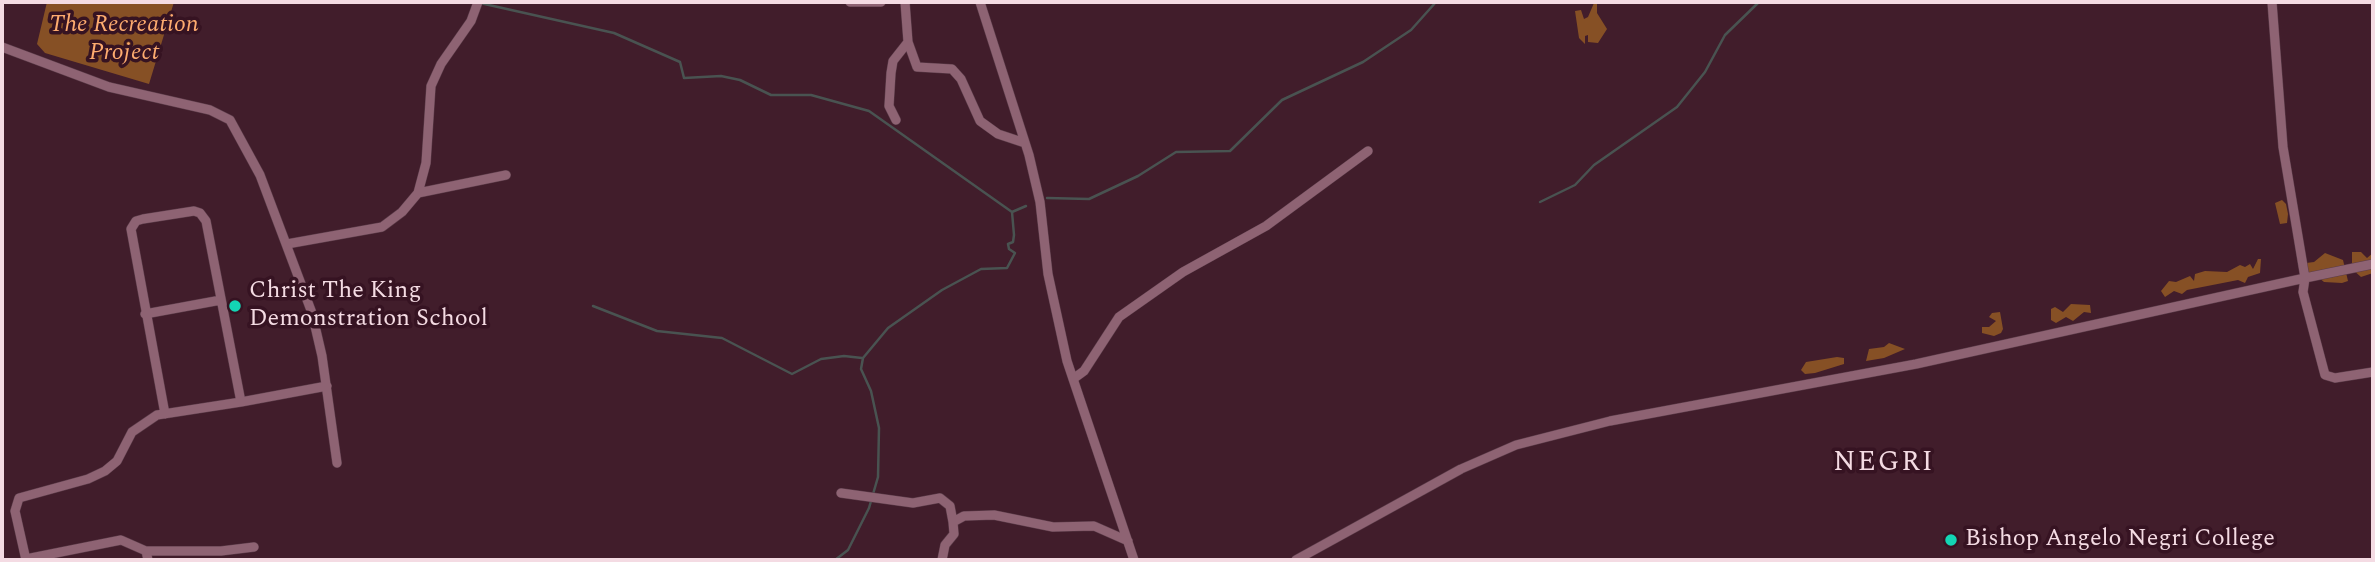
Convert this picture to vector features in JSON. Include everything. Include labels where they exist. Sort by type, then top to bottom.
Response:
[{"type":"street","points":[[287,243],[382,228],[402,212],[418,193],[426,163],[432,86],[441,64],[471,21],[478,2]]},
{"type":"street","points":[[850,2],[881,2]]},
{"type":"street","points":[[905,2],[908,42],[917,67],[952,69],[961,79],[980,121],[998,134],[1025,142]]},
{"type":"street","points":[[980,2],[1025,142],[1040,202],[1051,289],[1073,379],[1134,560]]},
{"type":"street","points":[[2272,2],[2283,147],[2305,278],[2303,292],[2325,375],[2335,378],[2373,372]]},
{"type":"street","points":[[896,120],[889,106],[891,73],[893,61],[908,42]]},
{"type":"street","points":[[2,47],[109,87],[225,116],[246,146],[287,243],[312,313],[327,386],[337,463]]},
{"type":"street","points":[[1073,379],[1084,371],[1119,317],[1183,272],[1266,226],[1368,151]]},
{"type":"street","points":[[418,193],[506,174]]},
{"type":"street","points":[[165,414],[131,229],[136,221],[173,212],[194,211],[204,216],[241,402]]},
{"type":"street","points":[[1296,560],[1461,469],[1516,445],[1610,421],[1916,364],[2373,264]]},
{"type":"street","points":[[145,314],[221,300]]},
{"type":"street","points":[[254,547],[147,556],[121,540],[26,560],[15,512],[19,498],[88,479],[105,471],[117,461],[132,432],[140,424],[165,414],[327,386]]},
{"type":"street","points":[[841,494],[914,503],[937,497],[964,516]]},
{"type":"street","points":[[942,560],[944,545],[954,534],[950,506]]},
{"type":"street","points":[[953,522],[964,516],[994,515],[1053,527],[1094,526],[1128,541]]},
{"type":"green space","name":"The Recreation Project","points":[[47,2],[174,2],[149,84],[45,53],[37,44]]},
{"type":"green space","points":[[1594,3],[1597,3],[1597,13],[1607,29],[1598,43],[1588,42],[1588,35],[1585,36],[1585,44],[1579,38],[1575,11],[1581,10],[1584,19],[1588,17]]},
{"type":"green space","points":[[2282,200],[2286,204],[2288,214],[2287,223],[2280,224],[2275,203]]},
{"type":"green space","points":[[2352,252],[2361,252],[2367,258],[2373,253],[2373,273],[2361,277],[2352,269]]},
{"type":"green space","points":[[2325,253],[2343,260],[2348,281],[2324,282],[2318,277],[2310,279],[2306,263],[2314,262]]},
{"type":"green space","points":[[2258,259],[2261,259],[2260,273],[2248,277],[2245,283],[2238,280],[2187,290],[2182,294],[2174,291],[2165,297],[2161,291],[2169,281],[2176,282],[2190,276],[2194,281],[2195,274],[2205,271],[2227,272],[2240,265],[2245,267],[2250,264],[2253,269]]},
{"type":"green space","points":[[2071,304],[2090,305],[2091,313],[2084,312],[2073,321],[2066,317],[2056,323],[2051,320],[2051,309],[2055,307],[2063,312]]},
{"type":"green space","points":[[2000,312],[2003,329],[2001,333],[1994,336],[1982,333],[1982,327],[1989,327],[1996,321],[1989,317],[1992,313]]},
{"type":"green space","points":[[1889,343],[1905,349],[1884,358],[1866,361],[1869,349],[1884,347]]},
{"type":"green space","points":[[1844,358],[1844,364],[1815,373],[1805,374],[1801,370],[1806,362]]},
{"type":"waterway","points":[[1047,198],[1089,199],[1138,176],[1176,152],[1230,151],[1282,100],[1363,62],[1411,30],[1436,2]]},
{"type":"waterway","points":[[1540,202],[1575,185],[1594,165],[1677,107],[1705,72],[1725,35],[1759,2]]},
{"type":"waterway","points":[[480,3],[614,33],[680,62],[684,78],[721,76],[740,80],[771,95],[811,95],[869,111],[1012,212]]},
{"type":"waterway","points":[[835,560],[848,550],[869,508],[878,477],[879,428],[871,391],[861,369],[863,358],[888,328],[942,290],[981,269],[1007,268],[1015,253],[1009,249],[1008,244],[1013,242],[1014,235],[1012,212],[1026,206]]},
{"type":"waterway","points":[[593,306],[657,331],[722,338],[792,374],[821,359],[844,356],[862,358]]},
{"type":"place","name":"Christ The King Demonstration School","points":[[235,306]]},
{"type":"place","name":"Bishop Angelo Negri College","points":[[1951,540]]},
{"type":"district","name":"NEGRI","points":[[1884,465]]}]
